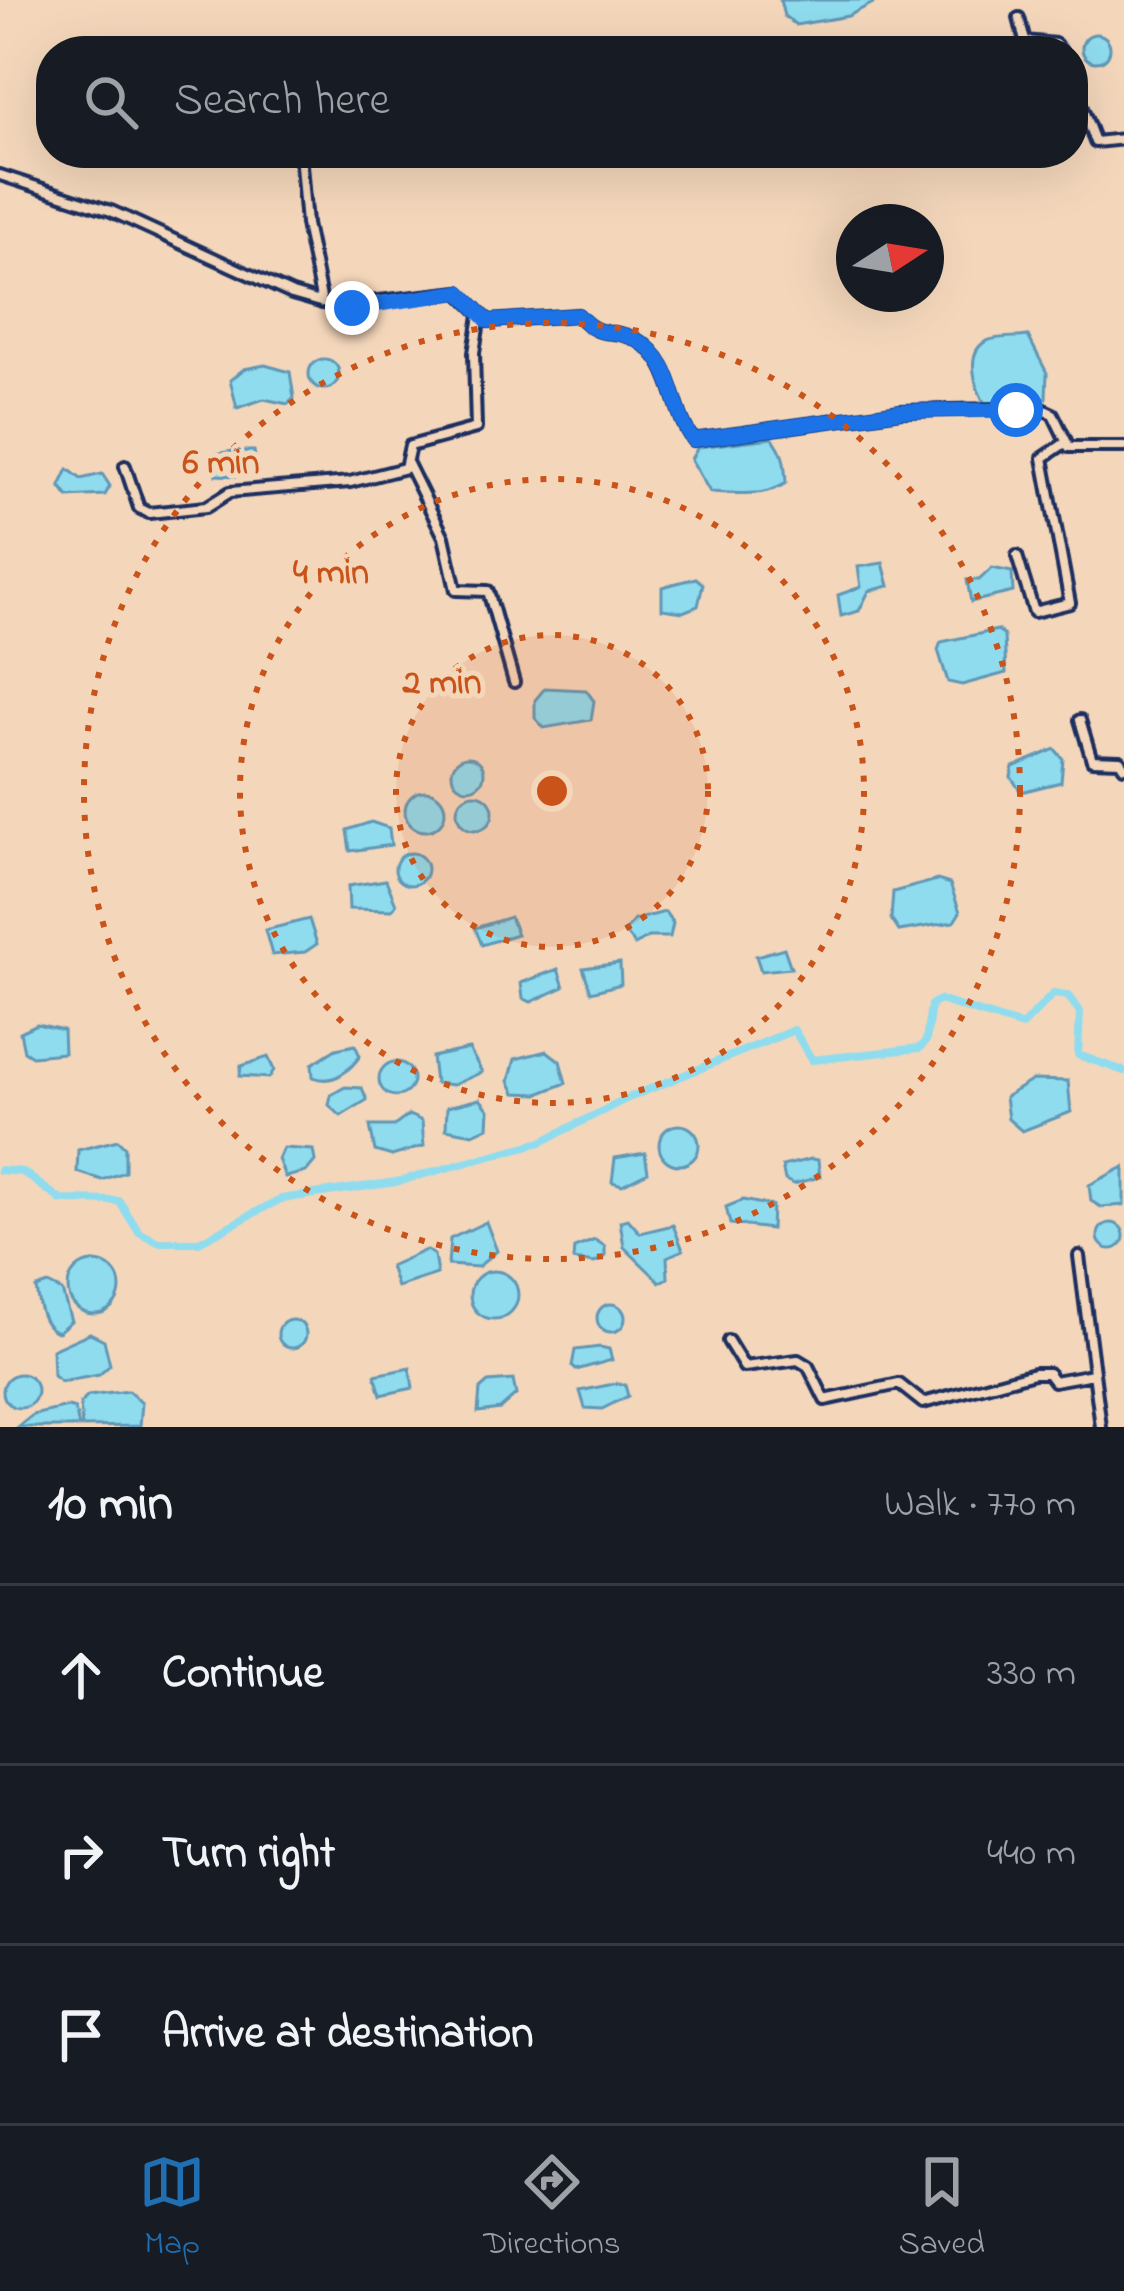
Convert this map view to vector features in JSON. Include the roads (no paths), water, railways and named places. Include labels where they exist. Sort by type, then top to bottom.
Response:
[{"type":"street","points":[[1018,18],[1023,36]]},
{"type":"street","points":[[1088,124],[1095,142],[1124,139]]},
{"type":"street","points":[[302,168],[322,303]]},
{"type":"street","points":[[0,175],[111,212],[322,303],[352,308],[460,292],[467,294],[480,315],[499,322],[578,315],[598,335],[638,340],[670,378],[693,440],[901,411],[1040,408],[1053,414],[1065,443],[1079,449],[1124,447]]},
{"type":"street","points":[[480,315],[474,353],[476,428],[410,446],[408,464],[444,537],[456,590],[488,591],[514,682]]},
{"type":"street","points":[[1018,556],[1034,612],[1070,603],[1042,458],[1065,443]]},
{"type":"street","points":[[125,466],[139,508],[149,513],[206,507],[242,490],[350,482],[408,464]]},
{"type":"street","points":[[1080,720],[1092,760],[1123,763]]},
{"type":"street","points":[[1079,1256],[1101,1427]]},
{"type":"street","points":[[728,1341],[744,1367],[798,1360],[808,1366],[825,1400],[899,1384],[923,1403],[1034,1373],[1048,1373],[1054,1381],[1093,1374]]},
{"type":"water","points":[[780,0],[879,0],[848,16],[796,25],[784,16]]},
{"type":"water","points":[[1101,35],[1109,43],[1106,58],[1088,59],[1088,37]]},
{"type":"water","points":[[1028,336],[1047,373],[1046,398],[986,405],[974,371],[980,346],[996,338]]},
{"type":"water","points":[[324,359],[339,374],[324,389],[309,374]]},
{"type":"water","points":[[265,365],[290,372],[294,398],[288,404],[264,399],[237,408],[230,380],[244,369]]},
{"type":"water","points":[[772,438],[781,453],[786,483],[769,491],[710,492],[691,459],[698,447]]},
{"type":"water","points":[[254,451],[255,457],[239,476],[216,475],[215,454]]},
{"type":"water","points":[[68,469],[81,479],[102,474],[110,486],[105,495],[68,497],[60,486]]},
{"type":"water","points":[[883,563],[889,586],[869,591],[859,611],[841,616],[838,595],[861,587],[858,567]]},
{"type":"water","points":[[992,568],[1012,572],[1013,592],[971,602],[967,580],[979,580]]},
{"type":"water","points":[[696,578],[703,584],[698,606],[683,612],[662,609],[662,587]]},
{"type":"water","points":[[998,630],[1004,636],[1006,673],[962,685],[948,682],[938,650],[941,642]]},
{"type":"water","points":[[545,688],[586,690],[594,701],[591,720],[544,728],[535,718],[535,700]]},
{"type":"water","points":[[1055,749],[1063,759],[1061,782],[1021,792],[1011,777],[1013,767]]},
{"type":"water","points":[[468,757],[479,762],[484,773],[479,784],[468,789],[457,784],[452,773],[457,762]]},
{"type":"water","points":[[425,791],[439,797],[445,811],[439,825],[425,831],[411,825],[405,811],[411,797]]},
{"type":"water","points":[[475,794],[487,800],[493,812],[487,824],[475,830],[463,824],[457,812],[463,800]]},
{"type":"water","points":[[371,822],[389,828],[391,845],[350,851],[347,830]]},
{"type":"water","points":[[411,853],[423,857],[427,869],[423,881],[411,885],[399,881],[395,869],[399,857]]},
{"type":"water","points":[[386,880],[396,904],[392,910],[349,909],[348,886]]},
{"type":"water","points":[[937,880],[950,884],[960,912],[954,922],[899,931],[891,919],[893,892]]},
{"type":"water","points":[[665,912],[673,923],[670,937],[648,937],[635,945],[624,932],[634,920]]},
{"type":"water","points":[[510,917],[517,934],[482,945],[475,928]]},
{"type":"water","points":[[309,919],[317,944],[305,952],[272,955],[265,930]]},
{"type":"water","points":[[784,948],[791,968],[761,971],[756,956]]},
{"type":"water","points":[[620,963],[621,984],[591,992],[583,968]]},
{"type":"water","points":[[558,969],[564,987],[531,1002],[523,998],[521,983]]},
{"type":"water","points":[[37,1024],[63,1030],[64,1053],[32,1056],[24,1051],[20,1032]]},
{"type":"water","points":[[355,1045],[360,1056],[346,1071],[334,1078],[313,1077],[312,1064],[336,1049]]},
{"type":"water","points":[[469,1049],[482,1072],[453,1085],[435,1083],[432,1057]]},
{"type":"water","points":[[547,1051],[560,1061],[566,1083],[538,1094],[515,1093],[509,1081],[515,1059]]},
{"type":"water","points":[[268,1057],[274,1070],[269,1078],[240,1076],[241,1066]]},
{"type":"water","points":[[396,1062],[408,1067],[413,1079],[408,1091],[396,1096],[384,1091],[379,1079],[384,1067]]},
{"type":"water","points":[[1033,1080],[1068,1081],[1071,1112],[1022,1131],[1008,1119],[1005,1097]]},
{"type":"water","points":[[345,1087],[362,1088],[367,1100],[341,1116],[329,1105],[331,1095]]},
{"type":"water","points":[[480,1099],[489,1110],[488,1127],[473,1134],[446,1129],[447,1107]]},
{"type":"water","points":[[409,1115],[422,1121],[424,1146],[392,1156],[375,1151],[370,1126],[394,1126]]},
{"type":"water","points":[[679,1125],[693,1131],[699,1145],[693,1159],[679,1165],[665,1159],[659,1145],[665,1131]]},
{"type":"water","points":[[118,1140],[125,1147],[125,1172],[102,1180],[77,1172],[78,1150]]},
{"type":"water","points":[[283,1148],[313,1150],[315,1161],[306,1172],[285,1177],[278,1159]]},
{"type":"water","points":[[645,1153],[648,1172],[622,1185],[612,1182],[615,1158]]},
{"type":"water","points":[[818,1160],[820,1177],[794,1184],[785,1180],[782,1166]]},
{"type":"water","points":[[1124,1167],[1124,1205],[1101,1207],[1091,1201],[1089,1185]]},
{"type":"water","points":[[743,1200],[772,1206],[771,1229],[730,1224],[726,1207]]},
{"type":"water","points":[[628,1219],[640,1233],[673,1225],[683,1250],[667,1257],[668,1278],[660,1282],[624,1247],[620,1221]]},
{"type":"water","points":[[486,1222],[497,1251],[478,1267],[448,1265],[450,1239]]},
{"type":"water","points":[[1111,1223],[1124,1236],[1111,1249],[1098,1236]]},
{"type":"water","points":[[595,1240],[605,1246],[605,1257],[594,1263],[573,1260],[574,1248]]},
{"type":"water","points":[[426,1250],[434,1255],[437,1274],[397,1287],[390,1266]]},
{"type":"water","points":[[94,1262],[112,1270],[120,1288],[112,1306],[94,1314],[76,1306],[68,1288],[76,1270]]},
{"type":"water","points":[[494,1271],[511,1278],[518,1295],[511,1312],[494,1319],[477,1312],[470,1295],[477,1278]]},
{"type":"water","points":[[48,1284],[62,1291],[71,1321],[58,1332],[45,1320],[38,1301],[36,1288]]},
{"type":"water","points":[[611,1304],[621,1308],[625,1318],[621,1328],[611,1332],[601,1328],[597,1318],[601,1308]]},
{"type":"water","points":[[292,1320],[302,1324],[306,1334],[302,1344],[292,1348],[282,1344],[278,1334],[282,1324]]},
{"type":"water","points":[[90,1333],[104,1340],[110,1365],[99,1375],[61,1382],[53,1376],[52,1350]]},
{"type":"water","points":[[609,1349],[612,1360],[576,1370],[572,1366],[575,1350]]},
{"type":"water","points":[[410,1368],[413,1388],[381,1395],[375,1375]]},
{"type":"water","points":[[20,1374],[32,1379],[37,1391],[32,1403],[20,1408],[8,1403],[3,1391],[8,1379]]},
{"type":"water","points":[[513,1380],[516,1395],[500,1409],[478,1412],[480,1389],[488,1382]]},
{"type":"water","points":[[625,1385],[628,1396],[602,1409],[585,1408],[580,1391]]},
{"type":"water","points":[[128,1391],[142,1403],[140,1426],[82,1427],[80,1404],[88,1396]]},
{"type":"water","points":[[75,1409],[79,1427],[18,1427],[33,1415]]},
{"type":"waterway","points":[[0,1170],[23,1172],[61,1200],[119,1201],[139,1232],[158,1242],[199,1242],[281,1199],[396,1182],[541,1142],[628,1098],[794,1030],[812,1060],[920,1048],[926,1041],[931,1005],[939,1000],[1022,1026],[1053,994],[1068,996],[1080,1012],[1078,1055],[1124,1071]]}]
